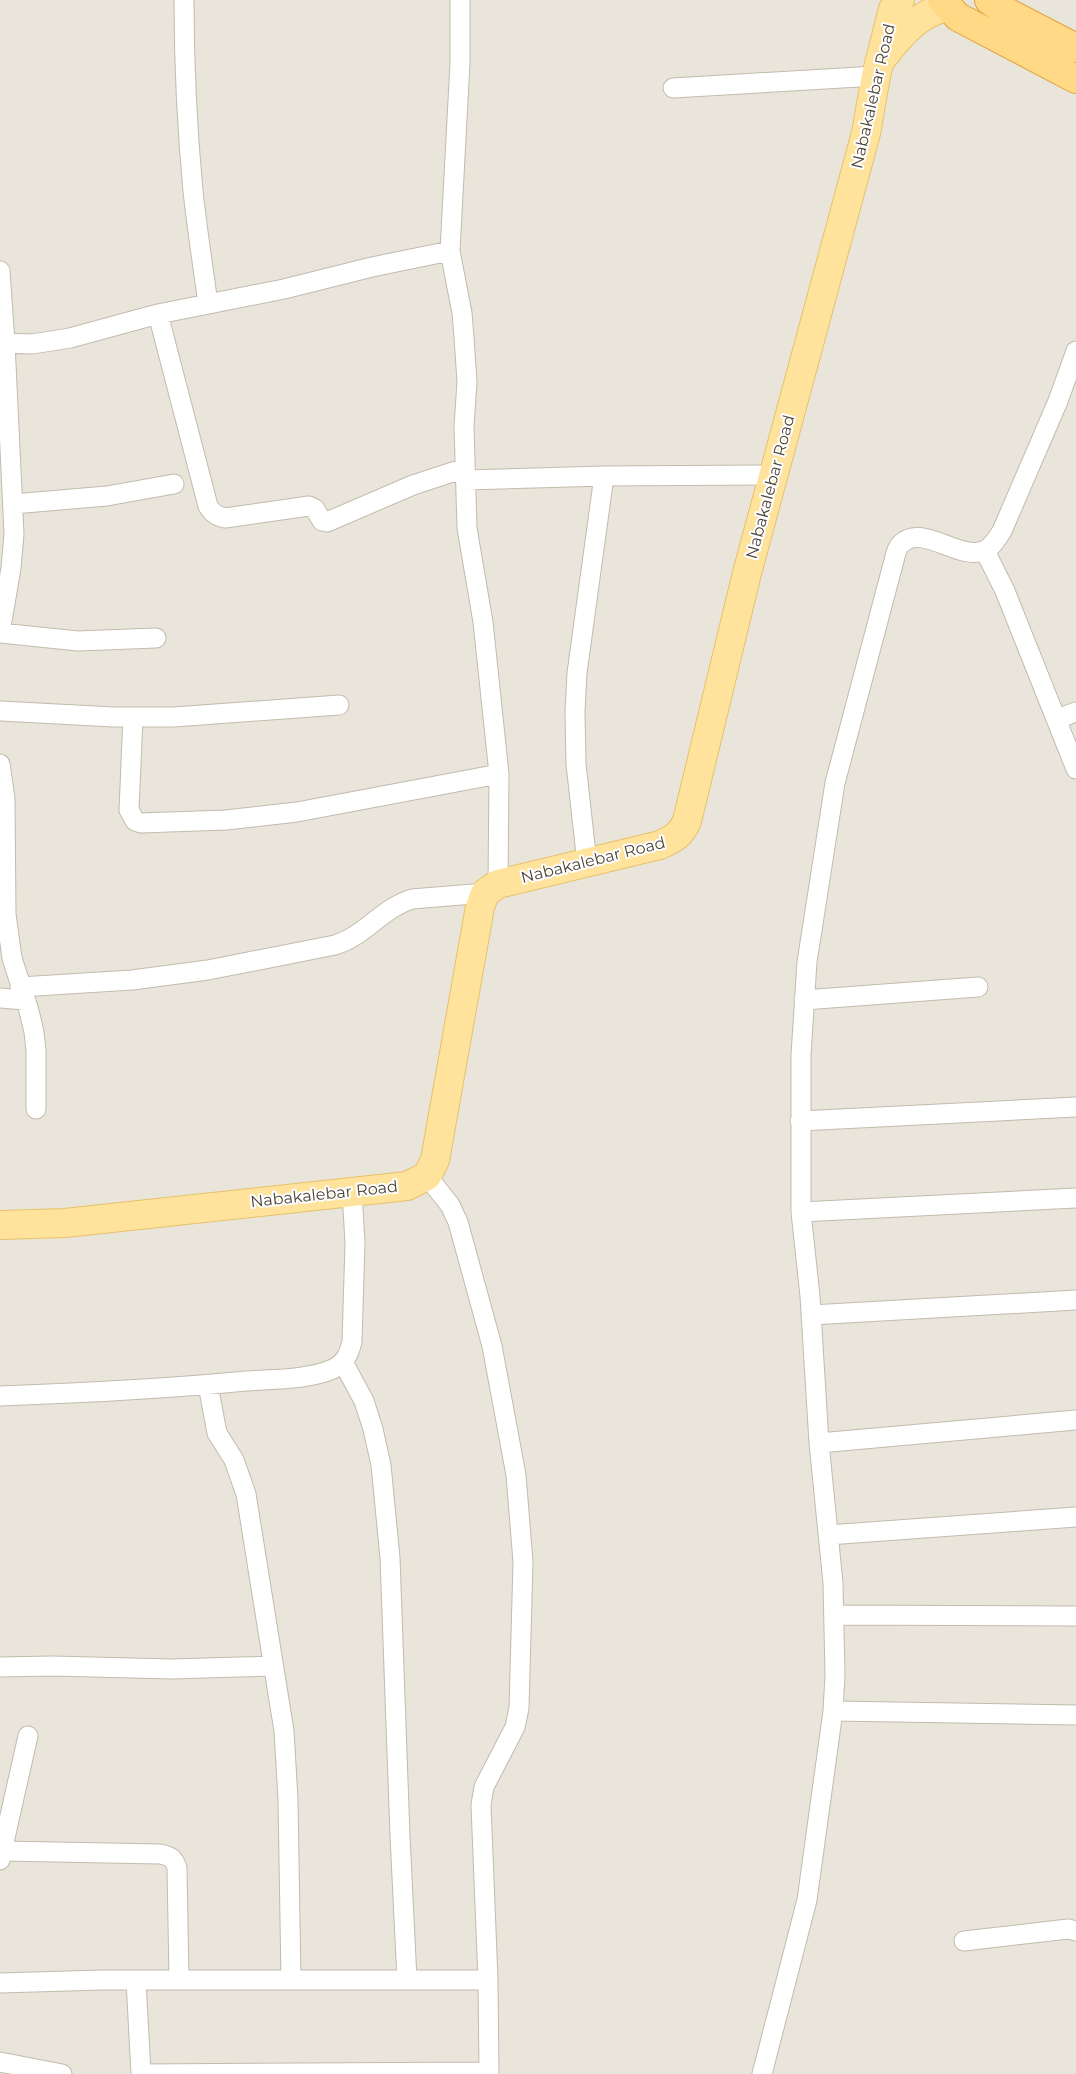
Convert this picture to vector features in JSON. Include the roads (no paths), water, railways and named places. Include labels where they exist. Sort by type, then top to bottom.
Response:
[{"type":"highway","points":[[945,3],[958,17],[1076,79]]},
{"type":"highway","points":[[996,5],[1076,48]]},
{"type":"main road","name":"Nabakalebar Road","points":[[491,889],[587,863],[660,846],[674,839],[682,831],[687,821],[747,573],[866,133],[878,68],[893,10],[900,0]]},
{"type":"main road","points":[[878,68],[908,27],[945,3]]},
{"type":"main road","points":[[427,1176],[435,1160],[480,907],[491,889]]},
{"type":"main road","name":"Nabakalebar Road","points":[[0,1225],[65,1223],[407,1186],[427,1176]]},
{"type":"street","points":[[184,0],[188,132],[193,193],[208,304]]},
{"type":"street","points":[[0,998],[23,993],[208,970],[327,947],[346,942],[402,902],[412,899],[491,889],[499,774],[483,622],[467,528],[464,426],[467,382],[465,346],[462,313],[450,251],[460,63],[460,0]]},
{"type":"street","points":[[673,88],[878,68]]},
{"type":"street","points":[[3,343],[32,344],[70,338],[158,314],[284,289],[372,267],[450,251]]},
{"type":"street","points":[[0,271],[5,464],[13,504],[14,534],[11,568],[0,633],[78,640],[156,638]]},
{"type":"street","points":[[158,314],[208,506],[213,513],[225,518],[309,506],[315,509],[322,521],[327,522],[413,485],[465,474],[604,476],[774,475]]},
{"type":"street","points":[[762,2074],[807,1900],[833,1711],[835,1675],[834,1616],[819,1443],[811,1315],[801,1212],[800,1121],[801,1055],[807,962],[835,783],[896,553],[902,542],[912,538],[923,538],[971,554],[985,551],[992,545],[1002,531],[1058,401],[1072,375],[1076,352]]},
{"type":"street","points":[[587,863],[576,764],[574,712],[577,673],[604,476]]},
{"type":"street","points":[[13,504],[107,496],[174,484]]},
{"type":"street","points":[[985,551],[1005,591],[1076,769]]},
{"type":"street","points":[[0,712],[174,717],[339,705]]},
{"type":"street","points":[[1057,719],[1076,712]]},
{"type":"street","points":[[134,717],[129,810],[135,821],[141,823],[226,820],[297,812],[499,774]]},
{"type":"street","points":[[0,764],[6,914],[12,958],[33,1025],[36,1051],[36,1109]]},
{"type":"street","points":[[804,1000],[978,987]]},
{"type":"street","points":[[800,1121],[1076,1107]]},
{"type":"street","points":[[136,1980],[141,2074],[488,2073],[488,1980],[481,1805],[484,1788],[515,1727],[519,1708],[523,1562],[516,1475],[492,1346],[458,1222],[450,1205],[427,1176]]},
{"type":"street","points":[[0,1396],[208,1385],[305,1376],[332,1369],[343,1362],[349,1354],[352,1342],[355,1243],[352,1192]]},
{"type":"street","points":[[801,1212],[1076,1198]]},
{"type":"street","points":[[811,1315],[1076,1300]]},
{"type":"street","points":[[343,1362],[364,1401],[373,1429],[381,1465],[390,1567],[407,1980]]},
{"type":"street","points":[[208,1385],[217,1433],[234,1460],[246,1494],[284,1731],[288,1790],[291,1980]]},
{"type":"street","points":[[819,1443],[1076,1420]]},
{"type":"street","points":[[828,1535],[1076,1517]]},
{"type":"street","points":[[834,1616],[1076,1616]]},
{"type":"street","points":[[0,1667],[52,1666],[172,1669],[273,1666]]},
{"type":"street","points":[[833,1711],[1076,1715]]},
{"type":"street","points":[[28,1736],[1,1855],[160,1854],[170,1856],[178,1868],[180,1980]]},
{"type":"street","points":[[964,1941],[1068,1929],[1076,1931]]},
{"type":"street","points":[[0,1983],[136,1980],[488,1980]]},
{"type":"street","points":[[0,2062],[62,2074]]}]
